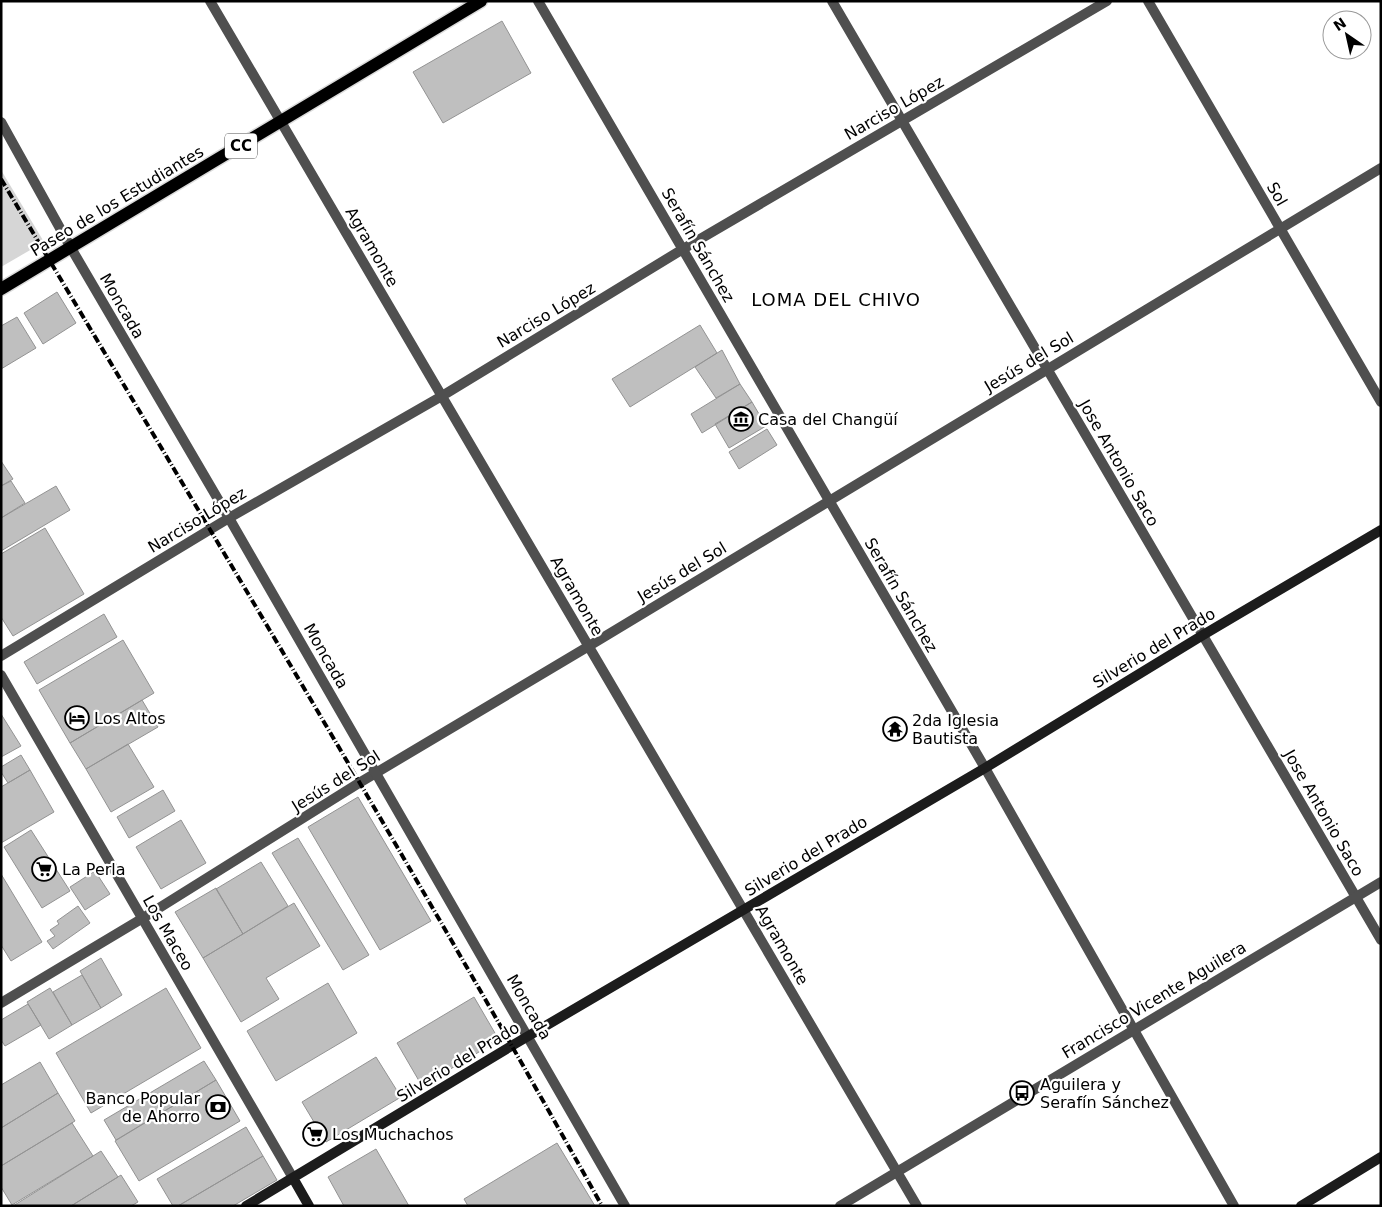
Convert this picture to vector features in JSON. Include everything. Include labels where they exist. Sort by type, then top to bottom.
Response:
[{"type":"main road","name":"Paseo de los Estudiantes","points":[[1,289],[481,1]]},
{"type":"main road","name":"Silverio del Prado","points":[[246,1206],[528,1037],[985,768],[1203,635],[1381,530]]},
{"type":"main road","points":[[1301,1206],[1381,1157]]},
{"type":"main road","name":"Los Maceo","points":[[293,1178],[309,1206]]},
{"type":"street","name":"Agramonte","points":[[210,1],[917,1206]]},
{"type":"street","name":"Serafín Sánchez","points":[[538,1],[985,768],[1234,1206]]},
{"type":"street","name":"Jose Antonio Saco","points":[[832,1],[1381,940]]},
{"type":"street","name":"Narciso López","points":[[1,656],[229,518],[442,396],[683,249],[1107,1]]},
{"type":"street","name":"Sol","points":[[1148,1],[1381,402]]},
{"type":"street","name":"Moncada","points":[[1,122],[71,248],[229,518],[625,1206]]},
{"type":"street","name":"Jesús del Sol","points":[[1,1003],[143,918],[376,773],[1381,168]]},
{"type":"street","name":"Los Maceo","points":[[1,675],[293,1178]]},
{"type":"street","name":"Francisco Vicente Aguilera","points":[[840,1206],[1381,882]]},
{"type":"shaded area","points":[[1,170],[44,242],[1,267]]},
{"type":"building","points":[[502,21],[531,73],[443,123],[413,72]]},
{"type":"building","points":[[57,292],[76,323],[43,344],[24,313]]},
{"type":"building","points":[[17,317],[36,348],[1,369],[1,326]]},
{"type":"building","points":[[700,325],[717,353],[630,407],[612,379]]},
{"type":"building","points":[[722,350],[740,384],[716,398],[695,367]]},
{"type":"building","points":[[740,384],[752,402],[702,433],[691,414]]},
{"type":"building","points":[[752,402],[766,426],[729,448],[715,424]]},
{"type":"building","points":[[767,429],[777,445],[739,469],[729,452]]},
{"type":"building","points":[[1,461],[13,479],[1,486]]},
{"type":"building","points":[[11,481],[25,503],[1,518],[1,486]]},
{"type":"building","points":[[56,486],[70,510],[1,551],[1,518]]},
{"type":"building","points":[[45,528],[84,594],[13,636],[1,617],[1,554]]},
{"type":"building","points":[[104,614],[117,637],[37,684],[24,662]]},
{"type":"building","points":[[123,640],[154,693],[70,743],[39,690]]},
{"type":"building","points":[[142,700],[158,727],[86,769],[70,743]]},
{"type":"building","points":[[1,714],[21,746],[1,757]]},
{"type":"building","points":[[128,744],[154,787],[111,812],[86,769]]},
{"type":"building","points":[[21,755],[30,770],[8,783],[1,772],[1,767]]},
{"type":"building","points":[[30,770],[54,812],[1,843],[1,787]]},
{"type":"building","points":[[163,790],[175,811],[129,838],[117,817]]},
{"type":"building","points":[[358,797],[431,921],[380,950],[308,827]]},
{"type":"building","points":[[181,820],[206,863],[161,889],[136,847]]},
{"type":"building","points":[[31,830],[70,891],[42,908],[4,847]]},
{"type":"building","points":[[298,838],[369,955],[343,970],[272,853]]},
{"type":"building","points":[[261,862],[288,906],[243,934],[216,889]]},
{"type":"building","points":[[95,871],[110,894],[85,910],[70,887]]},
{"type":"building","points":[[1,874],[42,942],[11,961],[1,945]]},
{"type":"building","points":[[216,888],[243,934],[203,958],[175,912]]},
{"type":"building","points":[[294,903],[320,946],[266,978],[279,999],[241,1022],[203,958]]},
{"type":"building","points":[[78,906],[90,923],[53,949],[47,941],[55,936],[50,930],[59,924],[57,921]]},
{"type":"building","points":[[101,958],[122,995],[101,1008],[80,971]]},
{"type":"building","points":[[82,975],[101,1008],[72,1025],[53,992]]},
{"type":"building","points":[[328,983],[357,1033],[276,1081],[247,1031]]},
{"type":"building","points":[[50,988],[72,1025],[49,1039],[27,1002]]},
{"type":"building","points":[[166,988],[201,1048],[91,1113],[56,1053]]},
{"type":"building","points":[[474,997],[499,1040],[422,1086],[397,1043]]},
{"type":"building","points":[[28,1004],[41,1025],[5,1046],[1,1040],[1,1020]]},
{"type":"building","points":[[376,1057],[401,1097],[326,1142],[302,1102]]},
{"type":"building","points":[[204,1061],[216,1080],[116,1140],[104,1120]]},
{"type":"building","points":[[40,1062],[58,1093],[1,1128],[1,1085]]},
{"type":"building","points":[[216,1080],[240,1121],[139,1181],[115,1141]]},
{"type":"building","points":[[58,1093],[75,1121],[1,1166],[1,1128]]},
{"type":"building","points":[[72,1123],[93,1156],[12,1205],[1,1187],[1,1166]]},
{"type":"building","points":[[246,1127],[263,1156],[178,1206],[173,1206],[157,1179]]},
{"type":"building","points":[[557,1143],[595,1206],[468,1206],[464,1199]]},
{"type":"building","points":[[376,1149],[409,1206],[344,1206],[328,1177]]},
{"type":"building","points":[[101,1151],[118,1177],[71,1206],[13,1206]]},
{"type":"building","points":[[263,1156],[277,1180],[233,1206],[178,1206]]},
{"type":"building","points":[[121,1175],[138,1202],[131,1206],[71,1206]]},
{"type":"railway","points":[[1,179],[381,818],[602,1206]]},
{"type":"place","name":"Casa del Changüí","points":[[741,419]]},
{"type":"place","name":"Los Altos","points":[[77,718]]},
{"type":"place","name":"2da Iglesia Bautista","points":[[895,729]]},
{"type":"place","name":"La Perla","points":[[44,869]]},
{"type":"place","name":"Aguilera y Serafín Sánchez","points":[[1022,1093]]},
{"type":"place","name":"Banco Popular de Ahorro","points":[[218,1107]]},
{"type":"place","name":"Los Muchachos","points":[[315,1134]]},
{"type":"district","name":"LOMA DEL CHIVO","points":[[836,299]]}]
